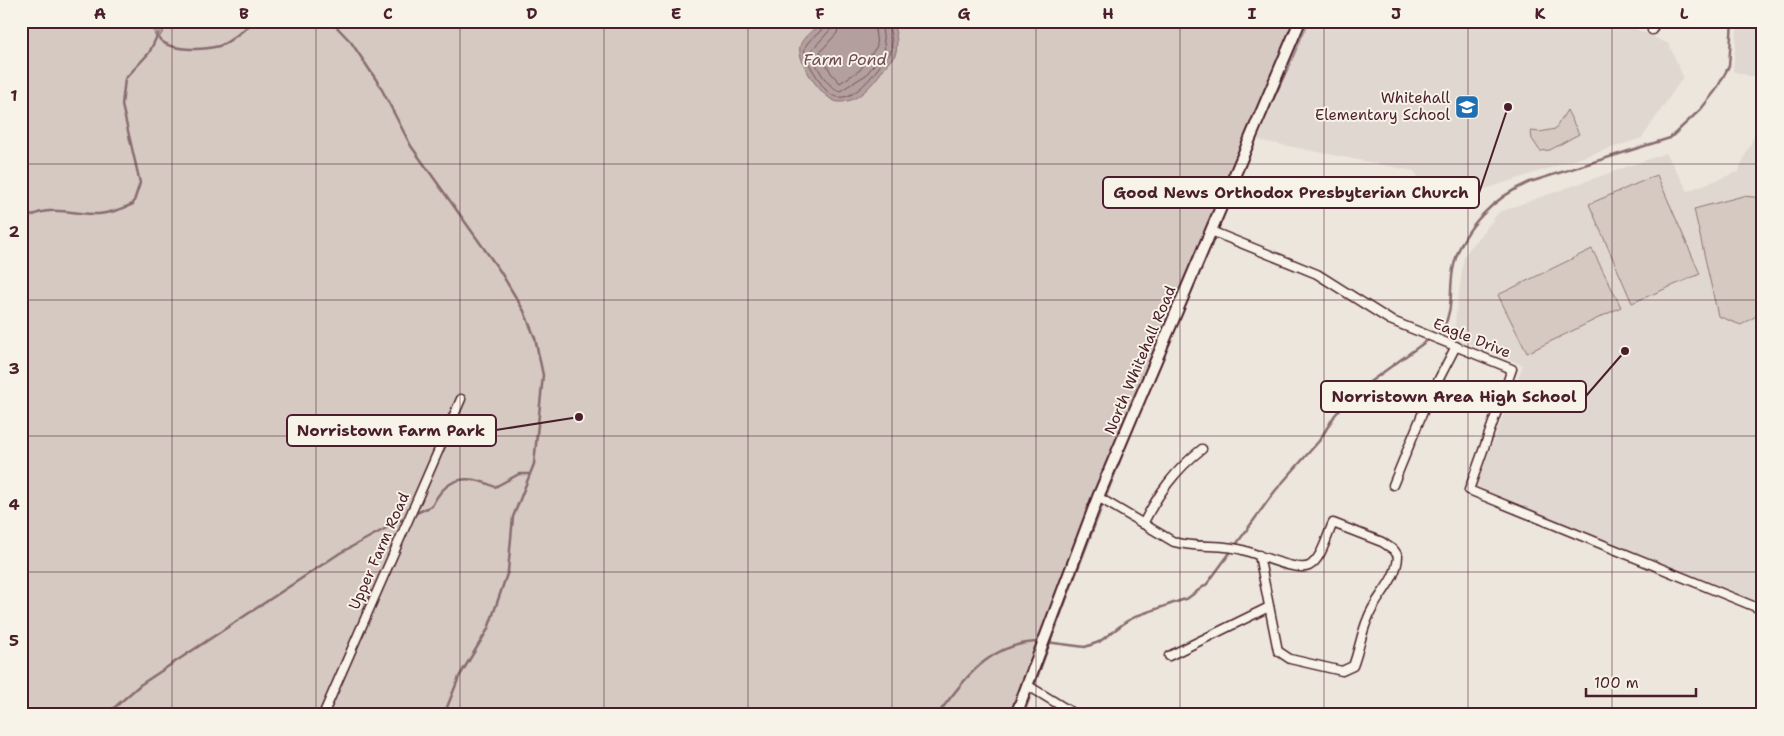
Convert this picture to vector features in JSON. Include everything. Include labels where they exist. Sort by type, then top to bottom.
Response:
[{"type":"main road","name":"North Whitehall Road","points":[[1016,715],[1051,617],[1098,497],[1300,21]]},
{"type":"street","points":[[1652,30],[1656,21]]},
{"type":"street","name":"Eagle Drive","points":[[1212,231],[1306,268],[1390,320],[1512,369],[1469,490],[1763,610]]},
{"type":"street","points":[[1393,485],[1427,402],[1456,346]]},
{"type":"street","name":"Upper Farm Road","points":[[323,715],[460,400]]},
{"type":"street","points":[[1143,524],[1158,495],[1183,464],[1202,450]]},
{"type":"street","points":[[1098,497],[1174,542],[1187,546],[1237,548],[1259,555],[1290,565],[1305,567],[1316,560],[1333,523],[1382,542],[1394,550],[1398,556],[1389,584],[1368,617],[1353,666],[1348,671],[1284,656],[1275,644],[1259,555]]},
{"type":"street","points":[[1169,656],[1269,607]]},
{"type":"street","points":[[1027,685],[1076,715]]},
{"type":"shaded area","points":[[21,21],[1309,21],[1226,204],[1147,394],[1024,715],[21,715]]},
{"type":"shaded area","name":"Whitehall Elementary School","points":[[1308,21],[1618,21],[1669,44],[1683,77],[1642,138],[1436,205],[1414,171],[1258,140]]},
{"type":"shaded area","points":[[1738,21],[1763,21],[1763,80],[1733,71]]},
{"type":"shaded area","points":[[1567,110],[1579,134],[1550,150],[1540,151],[1532,139],[1531,131],[1540,132],[1555,129]]},
{"type":"shaded area","points":[[1763,116],[1763,604],[1475,488],[1523,365],[1453,337],[1464,256],[1499,212],[1666,153],[1688,191],[1738,172]]},
{"type":"shaded area","points":[[1657,175],[1700,274],[1632,303],[1589,204]]},
{"type":"shaded area","points":[[1743,196],[1763,198],[1763,312],[1741,325],[1718,316],[1694,209]]},
{"type":"shaded area","points":[[1592,249],[1621,307],[1527,353],[1498,295]]},
{"type":"water","points":[[151,21],[166,21],[166,27],[159,38],[155,36]]},
{"type":"water","name":"Farm Pond","points":[[823,21],[892,21],[895,28],[897,42],[894,56],[868,88],[847,101],[839,102],[826,95],[812,80],[802,61],[800,53],[801,43]]},
{"type":"waterway","points":[[159,38],[164,43],[178,48],[196,49],[219,46],[255,21]]},
{"type":"waterway","points":[[331,21],[351,42],[379,84],[411,146],[500,271],[524,311],[535,338],[543,375],[534,464],[513,517],[508,571],[488,629],[459,677],[444,715]]},
{"type":"waterway","points":[[1443,329],[1449,313],[1452,273],[1458,251],[1464,238],[1482,215],[1505,196],[1530,182],[1670,138],[1701,109],[1716,90],[1729,66],[1732,21]]},
{"type":"waterway","points":[[21,224],[29,217],[48,211],[99,214],[108,213],[133,204],[140,183],[122,105],[125,79],[149,53],[158,34]]},
{"type":"waterway","points":[[1235,546],[1275,491],[1319,441],[1335,415],[1353,394],[1428,340]]},
{"type":"waterway","points":[[412,515],[432,506],[444,489],[458,480],[475,480],[495,487],[519,474],[529,474]]},
{"type":"waterway","points":[[106,715],[140,685],[340,553],[407,517]]},
{"type":"waterway","points":[[1046,642],[1085,647],[1099,642],[1127,621],[1139,615],[1188,598],[1207,584],[1232,550]]},
{"type":"waterway","points":[[937,715],[969,676],[993,655],[1007,648],[1041,642]]},
{"type":"place","name":"Whitehall Elementary School","points":[[1467,107]]},
{"type":"place","name":"Good News Orthodox Presbyterian Church","points":[[1508,107]]},
{"type":"place","name":"Norristown Area High School","points":[[1625,351]]},
{"type":"place","name":"Norristown Farm Park","points":[[579,417]]}]
